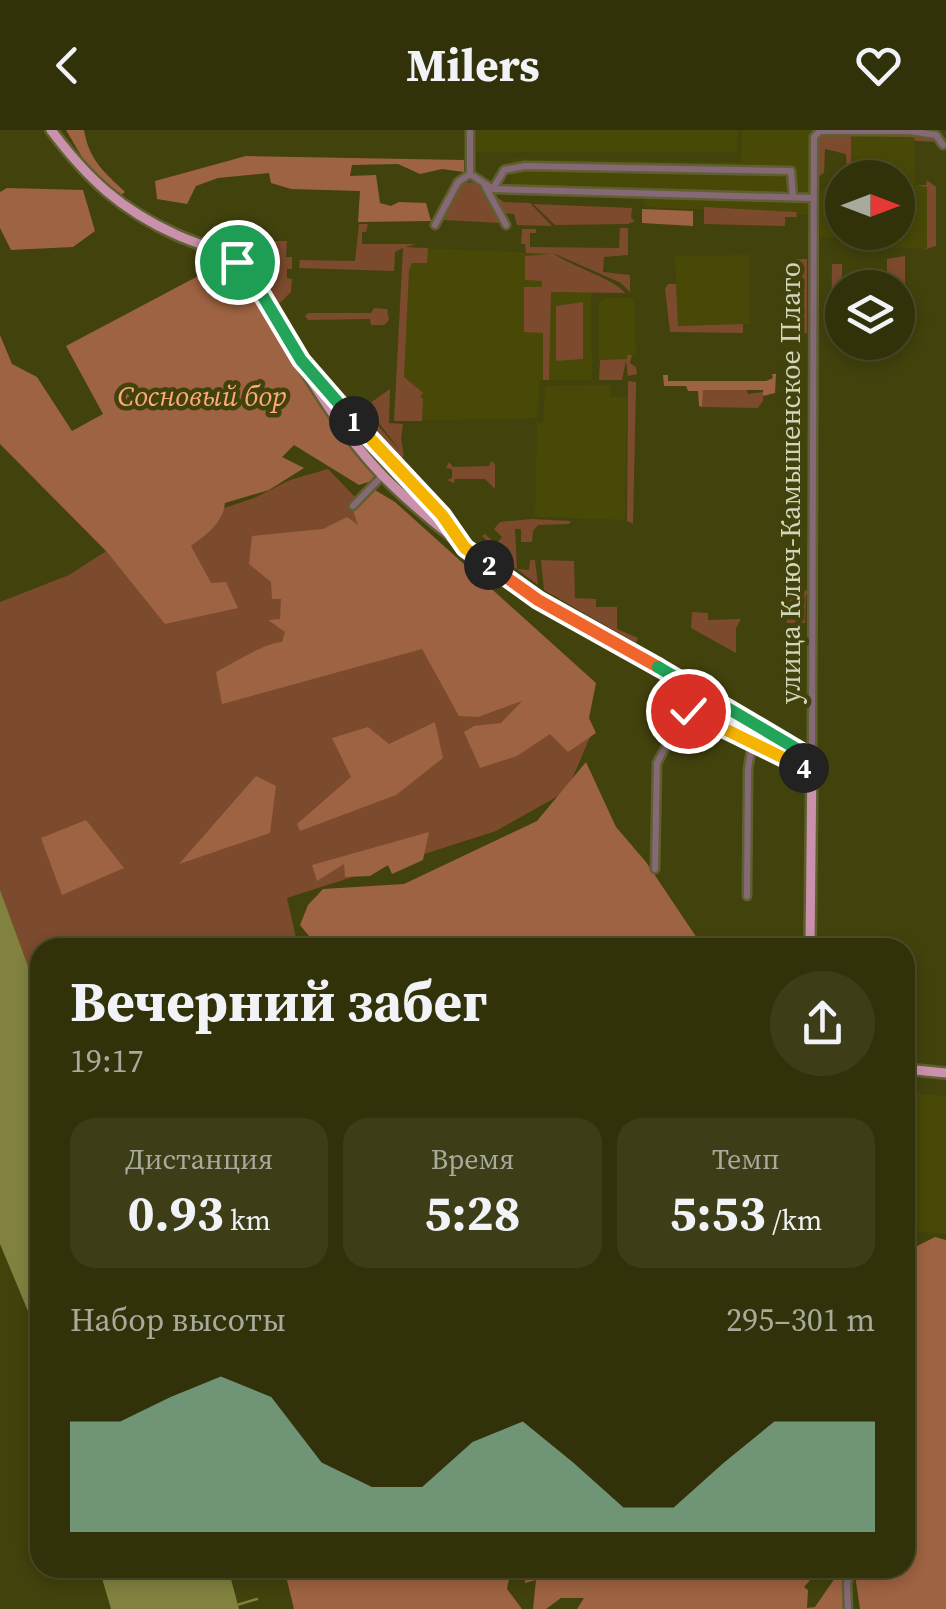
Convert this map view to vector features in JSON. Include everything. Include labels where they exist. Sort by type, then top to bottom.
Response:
[{"type":"main road","points":[[51,130],[112,200],[243,267],[345,428],[382,475],[465,548],[538,600],[812,758]]},
{"type":"main road","name":"улица Ключ-Камышенское Плато","points":[[810,938],[812,758]]},
{"type":"main road","points":[[915,1070],[946,1073]]},
{"type":"street","points":[[470,130],[470,174]]},
{"type":"street","name":"улица Ключ-Камышенское Плато","points":[[812,758],[814,140],[818,132],[909,130],[936,135],[944,145]]},
{"type":"street","points":[[489,187],[504,170],[526,166],[791,171],[793,197]]},
{"type":"street","points":[[470,174],[489,187],[506,226]]},
{"type":"street","points":[[435,224],[458,182],[470,174]]},
{"type":"street","points":[[489,187],[812,198]]},
{"type":"street","points":[[301,360],[442,515],[465,548]]},
{"type":"street","points":[[353,506],[382,475]]},
{"type":"street","points":[[655,869],[656,763],[682,714],[691,711],[812,771]]},
{"type":"street","points":[[791,745],[805,745],[812,736]]},
{"type":"street","points":[[746,896],[752,744]]},
{"type":"street","points":[[848,1609],[849,1578]]},
{"type":"shaded area","points":[[476,130],[738,130],[737,152],[476,152]]},
{"type":"shaded area","points":[[742,130],[894,130],[810,132],[812,215],[644,207],[643,198],[511,190],[511,159],[741,162]]},
{"type":"shaded area","points":[[823,135],[860,136],[851,136],[851,160],[846,160],[846,154],[825,149],[824,173],[819,176],[818,139]]},
{"type":"shaded area","points":[[851,136],[914,138],[914,160],[851,160]]},
{"type":"shaded area","points":[[913,137],[935,138],[938,142],[915,141]]},
{"type":"shaded area","points":[[927,180],[936,187],[936,246],[920,251],[927,248],[927,187],[915,185],[926,185]]},
{"type":"shaded area","points":[[472,182],[485,189],[501,219],[498,223],[444,220],[460,184]]},
{"type":"shaded area","points":[[915,186],[927,186],[927,249],[915,249]]},
{"type":"shaded area","points":[[825,188],[825,237],[820,237],[820,192]]},
{"type":"shaded area","points":[[490,193],[504,202],[530,203],[552,226],[517,225],[514,214],[503,213]]},
{"type":"shaded area","points":[[533,204],[632,208],[631,218],[635,221],[555,225]]},
{"type":"shaded area","points":[[704,207],[796,212],[797,217],[785,217],[785,226],[704,224]]},
{"type":"shaded area","points":[[359,224],[368,224],[366,232],[362,232],[362,244],[416,244],[405,247],[428,248],[427,263],[412,263],[409,270],[404,377],[423,393],[422,421],[394,421],[403,248],[395,252],[394,271],[299,268],[300,260],[355,261]]},
{"type":"shaded area","points":[[620,228],[628,228],[628,255],[604,257],[603,272],[630,275],[630,292],[621,283],[553,253],[625,293],[551,292],[549,380],[543,380],[543,333],[524,332],[524,287],[542,287],[542,281],[525,280],[525,256],[551,254],[526,253],[525,244],[521,244],[522,229],[536,229],[536,233],[530,233],[530,247],[619,248]]},
{"type":"shaded area","points":[[242,241],[243,246],[268,246],[268,241],[287,241],[286,257],[292,257],[292,269],[287,269],[287,278],[292,279],[291,292],[278,305],[255,265],[224,243]]},
{"type":"shaded area","points":[[404,248],[551,253],[551,292],[591,292],[592,380],[540,380],[537,418],[394,421]]},
{"type":"shaded area","points":[[750,255],[750,324],[678,326],[675,256]]},
{"type":"shaded area","points":[[905,256],[905,270],[887,270],[887,259]]},
{"type":"shaded area","points":[[807,259],[807,333],[786,336],[788,262]]},
{"type":"shaded area","points":[[668,284],[676,284],[678,326],[743,324],[743,333],[670,332],[665,289]]},
{"type":"shaded area","points":[[605,298],[634,298],[636,354],[628,355],[627,359],[599,360],[599,304]]},
{"type":"shaded area","points":[[583,302],[583,359],[556,361],[556,306]]},
{"type":"shaded area","points":[[374,308],[387,309],[389,320],[384,325],[371,325],[370,319],[308,320],[305,316],[371,313]]},
{"type":"shaded area","points":[[627,355],[632,355],[630,363],[637,374],[628,376],[626,360],[622,380],[599,380],[600,360],[627,359]]},
{"type":"shaded area","points":[[628,381],[636,382],[633,524],[627,521]]},
{"type":"shaded area","points":[[610,385],[610,397],[627,397],[625,520],[535,517],[537,423],[543,423],[545,386]]},
{"type":"shaded area","points":[[390,389],[389,423],[403,424],[404,456],[398,461],[355,413],[363,408],[401,452],[366,406]]},
{"type":"shaded area","points":[[702,390],[763,392],[763,401],[758,408],[702,407]]},
{"type":"shaded area","points":[[491,461],[495,464],[495,489],[485,479],[455,479],[454,483],[447,480],[452,478],[452,469],[446,468],[449,462],[453,467],[489,466]]},
{"type":"shaded area","points":[[328,469],[355,497],[351,503],[448,679],[505,702],[579,696],[590,737],[567,791],[496,831],[287,898],[296,938],[30,938],[30,981],[0,891],[0,602],[69,575],[117,544],[254,498],[290,480]]},
{"type":"shaded area","points":[[571,521],[538,525],[532,542],[521,542],[521,529],[515,529],[517,569],[529,570],[530,560],[535,560],[538,585],[514,567],[482,536],[485,534],[496,544],[502,537],[494,529],[500,522]]},
{"type":"shaded area","points":[[541,560],[574,561],[575,598],[596,599],[596,607],[617,607],[617,629],[638,638],[636,643],[544,590]]},
{"type":"shaded area","points":[[787,588],[810,591],[806,595],[805,623],[787,623]]},
{"type":"shaded area","points":[[692,612],[708,613],[708,620],[741,619],[736,628],[736,653],[691,628]]},
{"type":"shaded area","points":[[672,684],[794,755],[799,762],[683,700]]},
{"type":"shaded area","points":[[0,890],[30,972],[30,1316],[0,1244]]},
{"type":"shaded area","points":[[915,1094],[946,1096],[946,1234],[915,1231]]},
{"type":"shaded area","points":[[102,1578],[231,1578],[239,1609],[111,1609]]},
{"type":"green space","points":[[66,130],[84,130],[94,158],[125,192],[118,197],[86,164]]},
{"type":"green space","points":[[246,156],[464,160],[464,172],[442,169],[420,174],[398,164],[352,165],[350,176],[376,175],[380,203],[426,203],[431,221],[358,222],[360,191],[291,189],[271,183],[269,173],[218,178],[196,186],[187,204],[157,199],[155,181]]},
{"type":"green space","points":[[7,188],[83,190],[95,231],[73,247],[11,250],[0,228],[0,192]]},
{"type":"green space","points":[[642,209],[693,211],[693,226],[642,223]]},
{"type":"green space","name":"Сосновый бор","points":[[217,266],[239,274],[378,479],[359,485],[294,445],[282,457],[304,468],[269,490],[225,503],[217,522],[191,546],[211,583],[226,582],[238,608],[165,624],[107,552],[0,444],[0,335],[12,364],[37,377],[72,431],[103,414],[66,346]]},
{"type":"green space","points":[[772,374],[776,374],[775,393],[763,396],[763,390],[703,390],[702,407],[698,391],[688,391],[686,386],[664,386],[663,375],[668,375],[668,381],[766,381],[773,378]]},
{"type":"green space","points":[[375,490],[395,502],[596,683],[589,718],[596,733],[568,752],[550,734],[517,756],[480,768],[464,732],[474,726],[501,723],[522,701],[478,717],[459,716],[422,649],[222,704],[216,672],[282,642],[285,632],[268,620],[280,619],[281,599],[272,599],[271,582],[249,564],[252,536],[323,529],[347,517],[358,525],[353,510]]},
{"type":"green space","points":[[435,722],[443,758],[396,795],[300,831],[297,824],[351,777],[332,738],[368,727],[389,744]]},
{"type":"green space","points":[[586,762],[616,827],[646,862],[697,938],[311,938],[300,925],[308,905],[323,889],[404,884],[537,821]]},
{"type":"green space","points":[[256,776],[276,786],[270,833],[179,864]]},
{"type":"green space","points":[[86,820],[124,868],[62,895],[41,838]]},
{"type":"green space","points":[[429,832],[423,860],[392,874],[388,865],[370,876],[345,877],[344,864],[317,881],[312,865]]},
{"type":"green space","points":[[935,1237],[946,1240],[946,1609],[860,1609],[855,1578],[915,1578],[915,1247]]},
{"type":"green space","points":[[286,1578],[510,1578],[507,1589],[522,1609],[294,1609]]},
{"type":"green space","points":[[525,1578],[812,1578],[804,1587],[808,1590],[807,1608],[815,1607],[835,1578],[845,1578],[843,1609],[577,1609],[584,1598],[561,1598],[546,1609],[533,1609],[536,1580],[525,1583]]},
{"type":"waterway","points":[[237,1605],[257,1599]]},
{"type":"route","points":[[237,262],[249,273],[301,360],[442,515],[465,548],[538,600],[812,758],[812,771],[688,711]]}]
